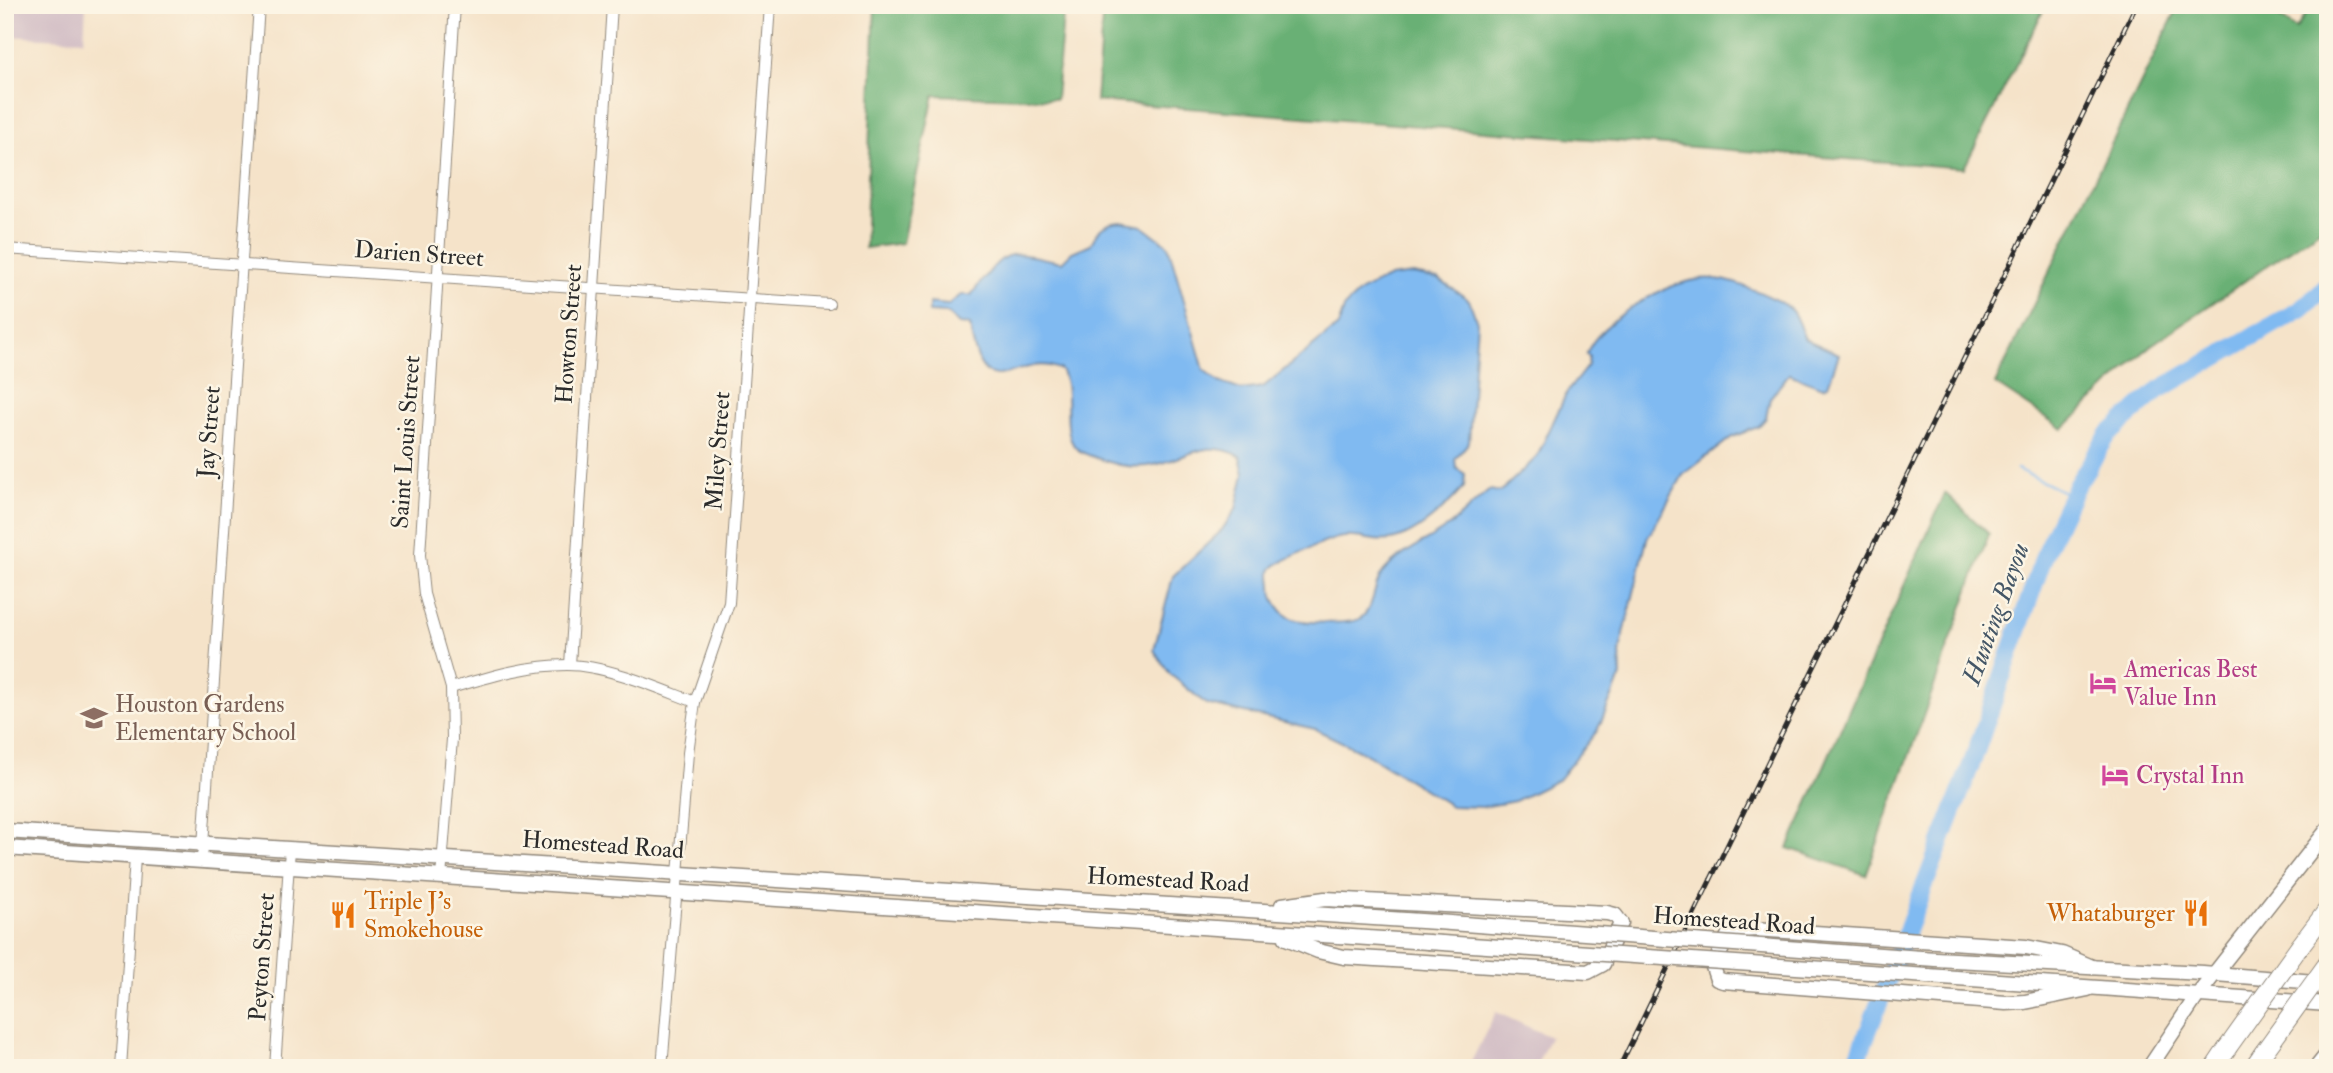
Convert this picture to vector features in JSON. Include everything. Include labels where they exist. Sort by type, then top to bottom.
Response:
[{"type":"highway","points":[[2214,1068],[2328,909]]},
{"type":"highway","points":[[2253,1068],[2328,963]]},
{"type":"main road","points":[[2149,1068],[2197,996],[2328,829]]},
{"type":"main road","name":"Homestead Road","points":[[5,831],[1264,908],[1935,959],[2328,983]]},
{"type":"main road","name":"Homestead Road","points":[[5,848],[2328,1004]]},
{"type":"main road","points":[[1264,908],[1318,899],[1448,903],[1607,913],[1615,915],[1621,923],[1603,964],[1588,972],[1331,955],[1273,933]]},
{"type":"main road","points":[[2088,989],[2025,1002],[1928,997],[1723,981],[1717,979],[1713,967],[1725,939],[1730,932],[1740,929],[1869,936],[2048,951],[2092,967]]},
{"type":"main road","points":[[2316,1068],[2328,1053]]},
{"type":"street","name":"Jay Street","points":[[202,861],[259,5]]},
{"type":"street","name":"Saint Louis Street","points":[[441,878],[452,739],[451,688],[424,594],[420,555],[455,5]]},
{"type":"street","name":"Howton Street","points":[[570,665],[612,5]]},
{"type":"street","name":"Miley Street","points":[[662,1068],[677,873],[695,702],[729,603],[770,5]]},
{"type":"street","name":"Darien Street","points":[[5,249],[593,286],[829,304]]},
{"type":"street","points":[[451,688],[510,671],[570,665],[622,676],[695,702]]},
{"type":"street","name":"Peyton Street","points":[[275,1068],[290,849]]},
{"type":"street","points":[[121,1068],[135,857]]},
{"type":"shaded area","points":[[5,5],[86,5],[84,40],[5,36]]},
{"type":"shaded area","points":[[1496,1012],[1550,1037],[1535,1068],[1468,1068]]},
{"type":"green space","points":[[875,5],[1064,5],[1056,99],[934,95],[902,243],[865,248]]},
{"type":"green space","points":[[1103,5],[2046,5],[1964,168],[1096,101]]},
{"type":"green space","points":[[2179,5],[2262,5],[2296,29],[2311,5],[2328,5],[2328,224],[2150,346],[2063,429],[1995,384]]},
{"type":"green space","points":[[1945,493],[1989,534],[1866,875],[1788,848]]},
{"type":"water","points":[[1121,222],[1142,226],[1168,245],[1204,370],[1219,382],[1241,390],[1263,387],[1338,326],[1345,306],[1362,290],[1390,277],[1413,274],[1438,279],[1469,300],[1477,322],[1469,442],[1455,459],[1456,468],[1465,474],[1464,487],[1419,528],[1402,537],[1386,541],[1338,538],[1306,550],[1272,569],[1274,598],[1278,607],[1293,619],[1338,622],[1361,618],[1369,608],[1380,577],[1391,564],[1450,525],[1490,490],[1500,492],[1537,457],[1567,392],[1588,365],[1589,356],[1586,355],[1594,341],[1623,314],[1661,291],[1700,279],[1724,280],[1744,286],[1791,310],[1805,339],[1839,354],[1828,385],[1823,387],[1789,374],[1770,398],[1766,418],[1758,427],[1732,437],[1683,475],[1647,539],[1620,650],[1621,676],[1597,731],[1558,780],[1515,801],[1482,807],[1451,806],[1367,754],[1315,729],[1206,704],[1170,674],[1154,650],[1173,576],[1221,531],[1236,509],[1244,474],[1240,456],[1228,451],[1208,449],[1151,466],[1129,466],[1084,453],[1071,441],[1067,389],[1061,370],[1045,365],[993,374],[984,368],[976,353],[970,325],[959,324],[947,313],[929,312],[929,303],[948,305],[961,295],[971,295],[993,267],[1009,256],[1028,255],[1062,262],[1072,252],[1091,244],[1102,228]]},
{"type":"waterway","name":"Hunting Bayou","points":[[1854,1068],[1974,757],[2047,548],[2076,486],[2108,435],[2159,390],[2301,309],[2328,285]]},
{"type":"waterway","points":[[2017,469],[2072,496]]},
{"type":"railway","points":[[1619,1068],[2136,5]]},
{"type":"place","name":"Americas Best Value Inn","points":[[2103,683]]},
{"type":"place","name":"Houston Gardens Elementary School","points":[[94,718]]},
{"type":"place","name":"Crystal Inn","points":[[2115,775]]},
{"type":"place","name":"Whataburger","points":[[2196,913]]},
{"type":"place","name":"Triple J's Smokehouse","points":[[343,915]]}]
